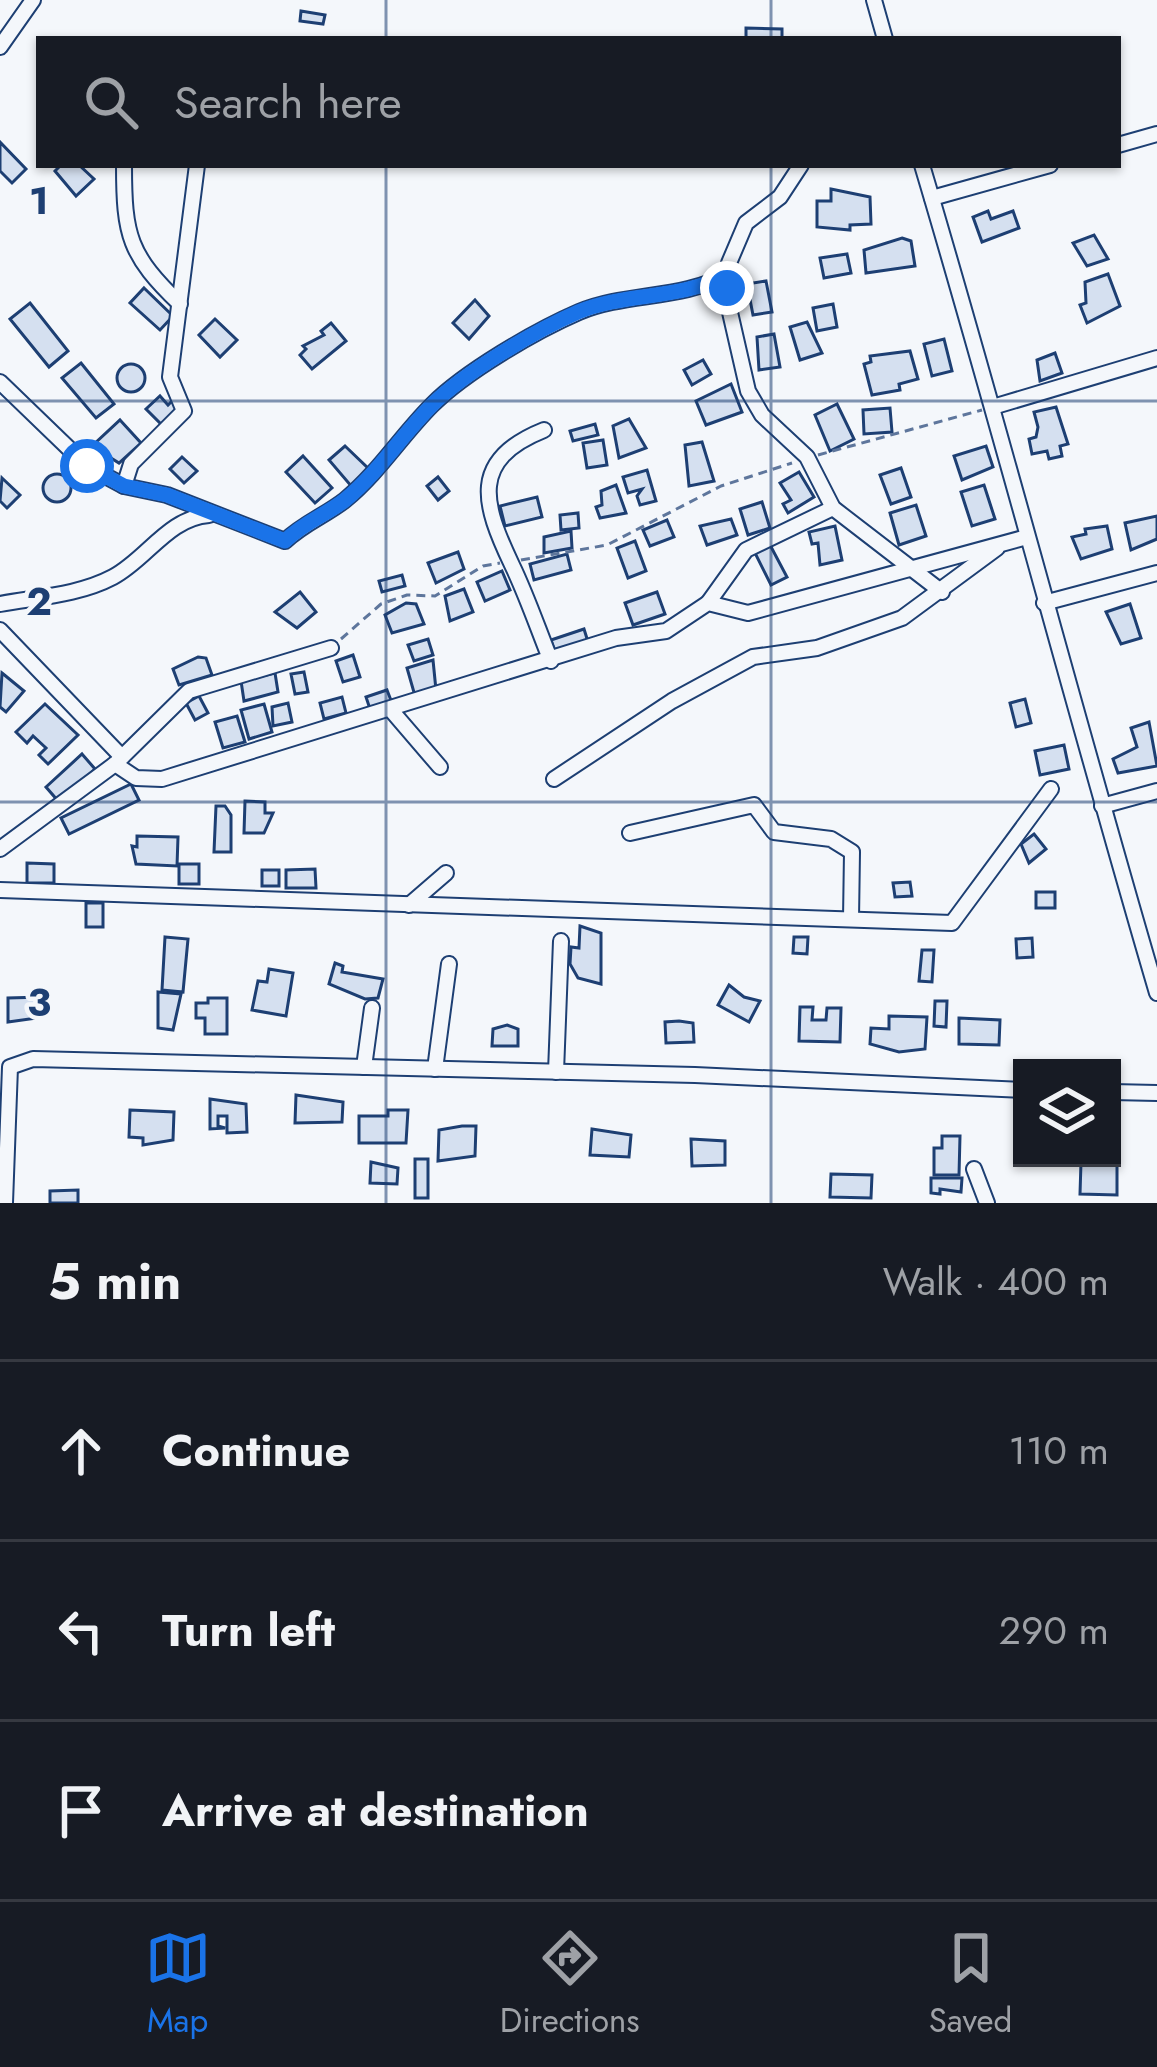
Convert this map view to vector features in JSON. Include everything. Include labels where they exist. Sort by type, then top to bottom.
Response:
[{"type":"street","points":[[0,47],[33,0]]},
{"type":"street","points":[[874,0],[884,36]]},
{"type":"street","points":[[1121,145],[1157,134]]},
{"type":"street","points":[[124,168],[127,240],[154,281],[180,304]]},
{"type":"street","points":[[124,486],[131,464],[184,411],[170,377],[196,168]]},
{"type":"street","points":[[798,168],[779,197],[746,223],[728,274],[729,308],[748,391],[762,415],[807,457],[833,508],[942,592]]},
{"type":"street","points":[[923,168],[996,406],[1044,603],[1157,993]]},
{"type":"street","points":[[932,199],[1039,168]]},
{"type":"street","points":[[0,382],[87,466],[124,486],[285,541],[372,475],[433,404],[527,339],[591,308],[696,287],[728,274]]},
{"type":"street","points":[[996,406],[1157,358]]},
{"type":"street","points":[[544,430],[516,441],[493,464],[488,493],[492,521],[551,662]]},
{"type":"street","points":[[0,630],[136,778],[162,779],[274,741],[551,662],[616,638],[665,631],[708,603],[746,550],[833,508]]},
{"type":"street","points":[[0,604],[74,592],[116,576],[192,517],[214,515]]},
{"type":"street","points":[[708,603],[748,613],[1027,537]]},
{"type":"street","points":[[554,779],[672,700],[753,657],[817,648],[902,618],[1001,544]]},
{"type":"street","points":[[1044,603],[1157,573]]},
{"type":"street","points":[[0,849],[118,760],[198,686],[331,648]]},
{"type":"street","points":[[391,710],[440,767]]},
{"type":"street","points":[[0,890],[952,923],[1051,789]]},
{"type":"street","points":[[1102,806],[1157,790]]},
{"type":"street","points":[[630,833],[754,805],[773,832],[831,839],[852,852],[851,919]]},
{"type":"street","points":[[409,904],[446,873]]},
{"type":"street","points":[[556,1072],[561,941]]},
{"type":"street","points":[[435,1069],[449,964]]},
{"type":"street","points":[[364,1067],[372,1008]]},
{"type":"street","points":[[5,1203],[5,1065],[33,1059],[1013,1090]]},
{"type":"street","points":[[1121,1092],[1157,1093]]},
{"type":"street","points":[[974,1169],[987,1203]]},
{"type":"path","points":[[331,648],[381,604],[406,596],[435,596],[483,566],[607,545],[721,486],[807,457],[996,406]]},
{"type":"building","points":[[301,11],[325,15],[323,24],[300,21]]},
{"type":"building","points":[[746,28],[782,29],[782,36],[746,36]]},
{"type":"building","points":[[0,142],[26,169],[12,183],[0,171]]},
{"type":"building","points":[[82,168],[94,179],[76,196],[55,171]]},
{"type":"building","points":[[831,189],[870,197],[871,224],[850,225],[850,230],[817,227],[817,201],[831,201]]},
{"type":"building","points":[[988,211],[991,219],[1013,211],[1019,228],[982,242],[973,217]]},
{"type":"building","points":[[1094,235],[1108,259],[1087,266],[1073,243]]},
{"type":"building","points":[[902,238],[911,241],[915,266],[866,273],[864,250]]},
{"type":"building","points":[[847,254],[851,273],[824,278],[820,258]]},
{"type":"building","points":[[1108,274],[1120,306],[1087,323],[1080,305],[1086,303],[1085,282]]},
{"type":"building","points":[[766,281],[772,312],[753,315],[747,284]]},
{"type":"building","points":[[144,288],[173,316],[160,330],[130,303]]},
{"type":"building","points":[[475,300],[489,316],[469,339],[453,323]]},
{"type":"building","points":[[30,303],[68,351],[49,367],[10,319]]},
{"type":"building","points":[[833,304],[837,327],[817,331],[813,308]]},
{"type":"building","points":[[215,319],[237,340],[220,357],[199,335]]},
{"type":"building","points":[[807,322],[822,353],[800,360],[790,327]]},
{"type":"building","points":[[331,323],[346,341],[312,369],[300,355],[306,349],[303,346],[324,335],[321,331]]},
{"type":"building","points":[[774,334],[780,367],[759,370],[757,337]]},
{"type":"building","points":[[944,339],[952,371],[932,376],[924,344]]},
{"type":"building","points":[[910,351],[918,379],[899,384],[900,390],[872,395],[864,364],[871,362],[870,356]]},
{"type":"building","points":[[1055,353],[1062,373],[1040,381],[1037,360]]},
{"type":"building","points":[[703,360],[711,374],[692,385],[684,370]]},
{"type":"building","points":[[81,363],[114,404],[96,418],[62,378]]},
{"type":"building","points":[[131,364],[141,368],[145,378],[141,388],[131,392],[121,388],[117,378],[121,368]]},
{"type":"building","points":[[731,384],[742,412],[706,425],[696,401]]},
{"type":"building","points":[[160,396],[168,405],[175,398],[181,405],[162,425],[146,409]]},
{"type":"building","points":[[837,404],[854,439],[830,451],[815,415]]},
{"type":"building","points":[[1056,407],[1068,444],[1060,446],[1062,456],[1049,459],[1047,451],[1032,454],[1029,439],[1036,437],[1038,427],[1034,412]]},
{"type":"building","points":[[890,408],[892,432],[864,434],[863,410]]},
{"type":"building","points":[[629,419],[646,448],[619,458],[613,426]]},
{"type":"building","points":[[120,420],[141,443],[119,463],[92,446]]},
{"type":"building","points":[[595,424],[598,435],[573,441],[570,431]]},
{"type":"building","points":[[603,440],[607,465],[587,468],[583,443]]},
{"type":"building","points":[[702,442],[714,481],[689,486],[685,445]]},
{"type":"building","points":[[345,446],[371,471],[352,487],[329,460]]},
{"type":"building","points":[[986,446],[993,467],[962,480],[954,456]]},
{"type":"building","points":[[303,456],[332,488],[315,503],[286,472]]},
{"type":"building","points":[[182,457],[197,471],[184,483],[170,469]]},
{"type":"building","points":[[901,468],[911,497],[891,504],[880,475]]},
{"type":"building","points":[[647,470],[656,501],[640,505],[637,496],[642,489],[628,493],[623,477]]},
{"type":"building","points":[[799,472],[814,497],[788,513],[783,504],[791,500],[780,483]]},
{"type":"building","points":[[57,474],[67,478],[71,488],[67,498],[57,502],[47,498],[43,488],[47,478]]},
{"type":"building","points":[[438,477],[449,491],[438,500],[427,486]]},
{"type":"building","points":[[2,478],[20,495],[7,508],[0,501]]},
{"type":"building","points":[[616,485],[626,513],[600,518],[596,507],[602,505],[601,491]]},
{"type":"building","points":[[984,485],[995,519],[972,526],[961,492]]},
{"type":"building","points":[[537,497],[542,517],[505,526],[500,506]]},
{"type":"building","points":[[762,502],[770,528],[748,535],[740,509]]},
{"type":"building","points":[[916,505],[926,536],[899,545],[890,513]]},
{"type":"building","points":[[578,513],[579,528],[561,530],[560,515]]},
{"type":"building","points":[[1157,516],[1157,539],[1131,550],[1125,523]]},
{"type":"building","points":[[731,519],[737,535],[707,545],[700,526]]},
{"type":"building","points":[[667,520],[674,537],[650,546],[643,530]]},
{"type":"building","points":[[835,526],[842,560],[820,565],[818,543],[812,544],[809,532]]},
{"type":"building","points":[[1107,526],[1112,549],[1081,559],[1072,537],[1086,534],[1085,529]]},
{"type":"building","points":[[571,531],[572,548],[544,553],[544,537]]},
{"type":"building","points":[[635,541],[646,571],[628,578],[617,548]]},
{"type":"building","points":[[769,543],[787,577],[771,585],[754,551]]},
{"type":"building","points":[[458,552],[464,569],[436,583],[428,563]]},
{"type":"building","points":[[567,554],[571,570],[534,580],[530,564]]},
{"type":"building","points":[[502,571],[510,590],[485,601],[477,582]]},
{"type":"building","points":[[402,575],[405,586],[382,592],[379,581]]},
{"type":"building","points":[[464,589],[473,612],[450,621],[445,596]]},
{"type":"building","points":[[300,592],[316,612],[297,628],[275,612]]},
{"type":"building","points":[[657,592],[665,614],[633,625],[625,603]]},
{"type":"building","points":[[406,603],[416,604],[424,624],[392,633],[385,615]]},
{"type":"building","points":[[1130,604],[1141,638],[1121,644],[1106,612]]},
{"type":"building","points":[[584,629],[589,645],[556,655],[551,640]]},
{"type":"building","points":[[428,639],[433,655],[414,661],[408,645]]},
{"type":"building","points":[[353,655],[360,677],[343,682],[336,661]]},
{"type":"building","points":[[206,658],[212,675],[179,685],[173,669]]},
{"type":"building","points":[[433,660],[436,690],[415,696],[407,668]]},
{"type":"building","points":[[304,672],[308,692],[295,694],[291,674]]},
{"type":"building","points":[[2,673],[24,691],[6,712],[0,707]]},
{"type":"building","points":[[275,673],[278,692],[244,701],[241,681]]},
{"type":"building","points":[[387,690],[392,703],[370,709],[366,697]]},
{"type":"building","points":[[199,696],[208,713],[195,720],[186,703]]},
{"type":"building","points":[[342,697],[346,713],[324,719],[320,703]]},
{"type":"building","points":[[1025,699],[1031,723],[1016,727],[1010,703]]},
{"type":"building","points":[[288,703],[292,722],[273,726],[272,707]]},
{"type":"building","points":[[45,704],[78,735],[48,764],[39,755],[46,748],[33,736],[27,743],[16,732]]},
{"type":"building","points":[[264,704],[272,732],[249,739],[241,710]]},
{"type":"building","points":[[237,716],[245,742],[223,748],[215,722]]},
{"type":"building","points":[[1149,722],[1157,766],[1118,773],[1113,759],[1137,747],[1131,728]]},
{"type":"building","points":[[1064,745],[1069,769],[1040,775],[1035,751]]},
{"type":"building","points":[[82,754],[95,769],[59,802],[46,787]]},
{"type":"building","points":[[131,784],[139,800],[69,834],[61,818]]},
{"type":"building","points":[[245,801],[265,802],[265,813],[273,813],[264,833],[244,833]]},
{"type":"building","points":[[216,806],[225,806],[231,815],[231,852],[214,852]]},
{"type":"building","points":[[1034,834],[1046,849],[1029,863],[1021,844]]},
{"type":"building","points":[[137,836],[178,837],[177,866],[136,864],[132,846],[137,847]]},
{"type":"building","points":[[27,863],[54,864],[54,883],[27,883]]},
{"type":"building","points":[[179,864],[199,864],[199,884],[179,884]]},
{"type":"building","points":[[315,869],[316,888],[286,888],[286,870]]},
{"type":"building","points":[[262,870],[279,870],[279,886],[262,886]]},
{"type":"building","points":[[910,882],[912,896],[895,897],[893,883]]},
{"type":"building","points":[[1036,892],[1055,892],[1055,908],[1036,908]]},
{"type":"building","points":[[86,903],[103,903],[103,927],[86,927]]},
{"type":"building","points":[[580,926],[601,933],[601,984],[578,978],[570,964],[571,947],[579,948]]},
{"type":"building","points":[[165,937],[188,939],[183,992],[162,990]]},
{"type":"building","points":[[794,937],[808,937],[807,954],[793,953]]},
{"type":"building","points":[[1032,938],[1033,957],[1017,958],[1016,939]]},
{"type":"building","points":[[922,950],[934,950],[932,982],[919,981]]},
{"type":"building","points":[[335,963],[343,966],[342,972],[383,979],[378,998],[365,999],[329,984]]},
{"type":"building","points":[[269,969],[293,973],[286,1016],[252,1010],[258,981],[267,982]]},
{"type":"building","points":[[729,985],[744,997],[760,1001],[749,1022],[718,1005]]},
{"type":"building","points":[[158,992],[181,994],[173,1030],[158,1028]]},
{"type":"building","points":[[43,997],[44,1017],[8,1022],[8,998]]},
{"type":"building","points":[[208,998],[227,998],[227,1034],[205,1034],[205,1018],[196,1018],[196,1003],[208,1003]]},
{"type":"building","points":[[935,1001],[947,1001],[946,1027],[934,1026]]},
{"type":"building","points":[[800,1007],[813,1007],[812,1020],[826,1020],[827,1008],[841,1008],[840,1042],[799,1041]]},
{"type":"building","points":[[889,1016],[927,1017],[925,1049],[899,1052],[870,1044],[871,1028],[889,1029]]},
{"type":"building","points":[[959,1018],[1000,1020],[999,1045],[959,1044]]},
{"type":"building","points":[[665,1022],[693,1023],[694,1042],[666,1043]]},
{"type":"building","points":[[507,1025],[518,1029],[518,1046],[492,1046],[493,1029]]},
{"type":"building","points":[[296,1095],[343,1102],[342,1122],[295,1123]]},
{"type":"building","points":[[210,1099],[246,1104],[247,1132],[227,1133],[227,1116],[218,1116],[218,1126],[225,1128],[210,1129]]},
{"type":"building","points":[[130,1110],[174,1112],[173,1140],[143,1145],[143,1138],[129,1137]]},
{"type":"building","points":[[388,1110],[408,1110],[406,1143],[359,1143],[359,1116],[388,1116]]},
{"type":"building","points":[[476,1126],[475,1156],[438,1161],[439,1130]]},
{"type":"building","points":[[592,1129],[631,1135],[629,1157],[590,1155]]},
{"type":"building","points":[[942,1136],[960,1136],[959,1175],[934,1175],[934,1148],[942,1148]]},
{"type":"building","points":[[691,1139],[725,1141],[725,1165],[692,1166]]},
{"type":"building","points":[[415,1159],[428,1159],[428,1198],[415,1198]]},
{"type":"building","points":[[371,1162],[398,1168],[397,1184],[370,1183]]},
{"type":"building","points":[[1081,1167],[1117,1167],[1117,1195],[1080,1194]]},
{"type":"building","points":[[831,1174],[872,1175],[871,1198],[830,1197]]},
{"type":"building","points":[[931,1178],[962,1178],[961,1192],[940,1189],[940,1194],[931,1193]]},
{"type":"building","points":[[78,1190],[78,1203],[50,1203],[50,1191]]},
{"type":"route","points":[[87,466],[124,486],[167,495],[285,541],[307,520],[341,503],[387,460],[433,404],[527,339],[603,304],[711,284],[728,274],[727,288]]}]
